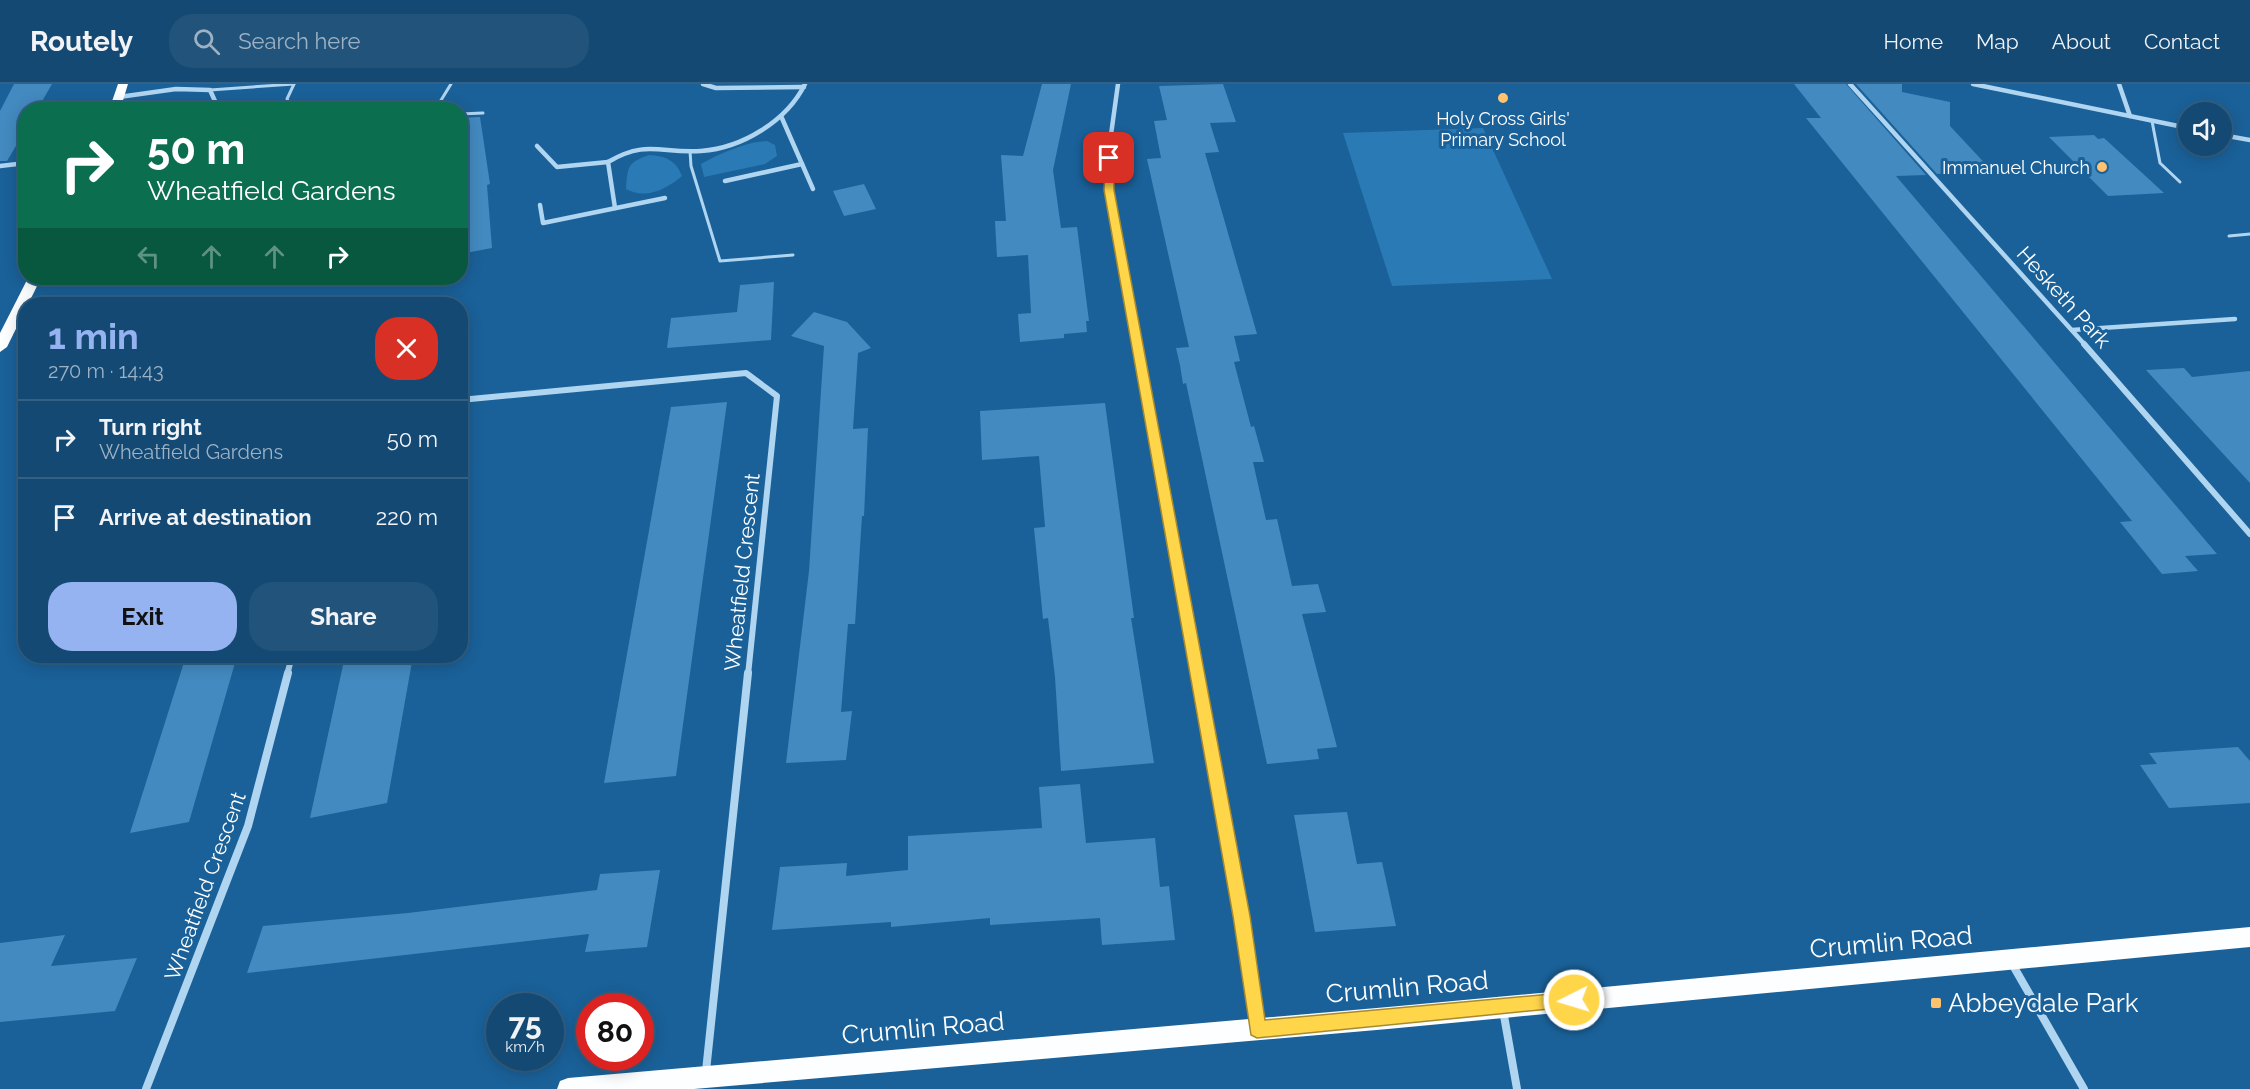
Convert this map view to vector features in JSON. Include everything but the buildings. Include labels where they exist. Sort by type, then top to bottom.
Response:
[{"type":"highway","points":[[117,102],[123,84]]},
{"type":"highway","points":[[0,347],[18,310]]},
{"type":"highway","name":"Crumlin Road","points":[[568,1089],[706,1075],[1503,1007],[2250,937]]},
{"type":"street","points":[[537,146],[557,167],[608,162],[624,152],[647,146],[702,151],[729,144],[760,130],[797,100],[804,86],[716,88],[703,84]]},
{"type":"street","points":[[1118,84],[1110,142],[1109,190],[1241,916],[1257,1029]]},
{"type":"street","name":"Hesketh Park","points":[[1850,84],[2072,330],[2250,534]]},
{"type":"street","points":[[1973,84],[2178,126]]},
{"type":"street","points":[[2119,84],[2130,116]]},
{"type":"street","points":[[118,98],[176,89],[210,90],[215,102]]},
{"type":"street","points":[[780,116],[813,189]]},
{"type":"street","points":[[2232,137],[2250,140]]},
{"type":"street","points":[[608,162],[615,208]]},
{"type":"street","points":[[0,166],[18,164]]},
{"type":"street","points":[[725,181],[802,164]]},
{"type":"street","points":[[540,205],[543,223],[665,198]]},
{"type":"street","points":[[2072,330],[2235,319]]},
{"type":"street","name":"Wheatfield Crescent","points":[[468,399],[746,373],[777,396],[706,1075]]},
{"type":"street","name":"Wheatfield Crescent","points":[[146,1089],[248,826],[290,663]]},
{"type":"street","points":[[2009,960],[2084,1089]]},
{"type":"street","points":[[1503,1007],[1517,1089]]},
{"type":"lane","points":[[210,90],[294,84],[287,99],[289,102]]},
{"type":"lane","points":[[440,102],[451,84]]},
{"type":"lane","points":[[468,114],[483,113]]},
{"type":"lane","points":[[2152,120],[2160,163],[2180,182]]},
{"type":"lane","points":[[690,151],[691,166],[720,261],[793,255]]},
{"type":"lane","points":[[2229,237],[2250,234]]},
{"type":"shaded area","points":[[1483,128],[1552,279],[1392,286],[1343,133]]},
{"type":"shaded area","points":[[767,141],[775,145],[777,156],[765,164],[704,177],[701,164],[750,143]]},
{"type":"shaded area","points":[[649,155],[669,160],[677,166],[682,176],[663,189],[649,193],[626,189],[630,166],[636,160]]},
{"type":"place","name":"Holy Cross Girls' Primary School","points":[[1503,98]]},
{"type":"place","name":"Immanuel Church","points":[[2102,167]]},
{"type":"place","name":"Abbeydale Park","points":[[1936,1003]]},
{"type":"route","points":[[1109,158],[1109,190],[1174,534],[1241,916],[1257,1029],[1574,1000]]}]
